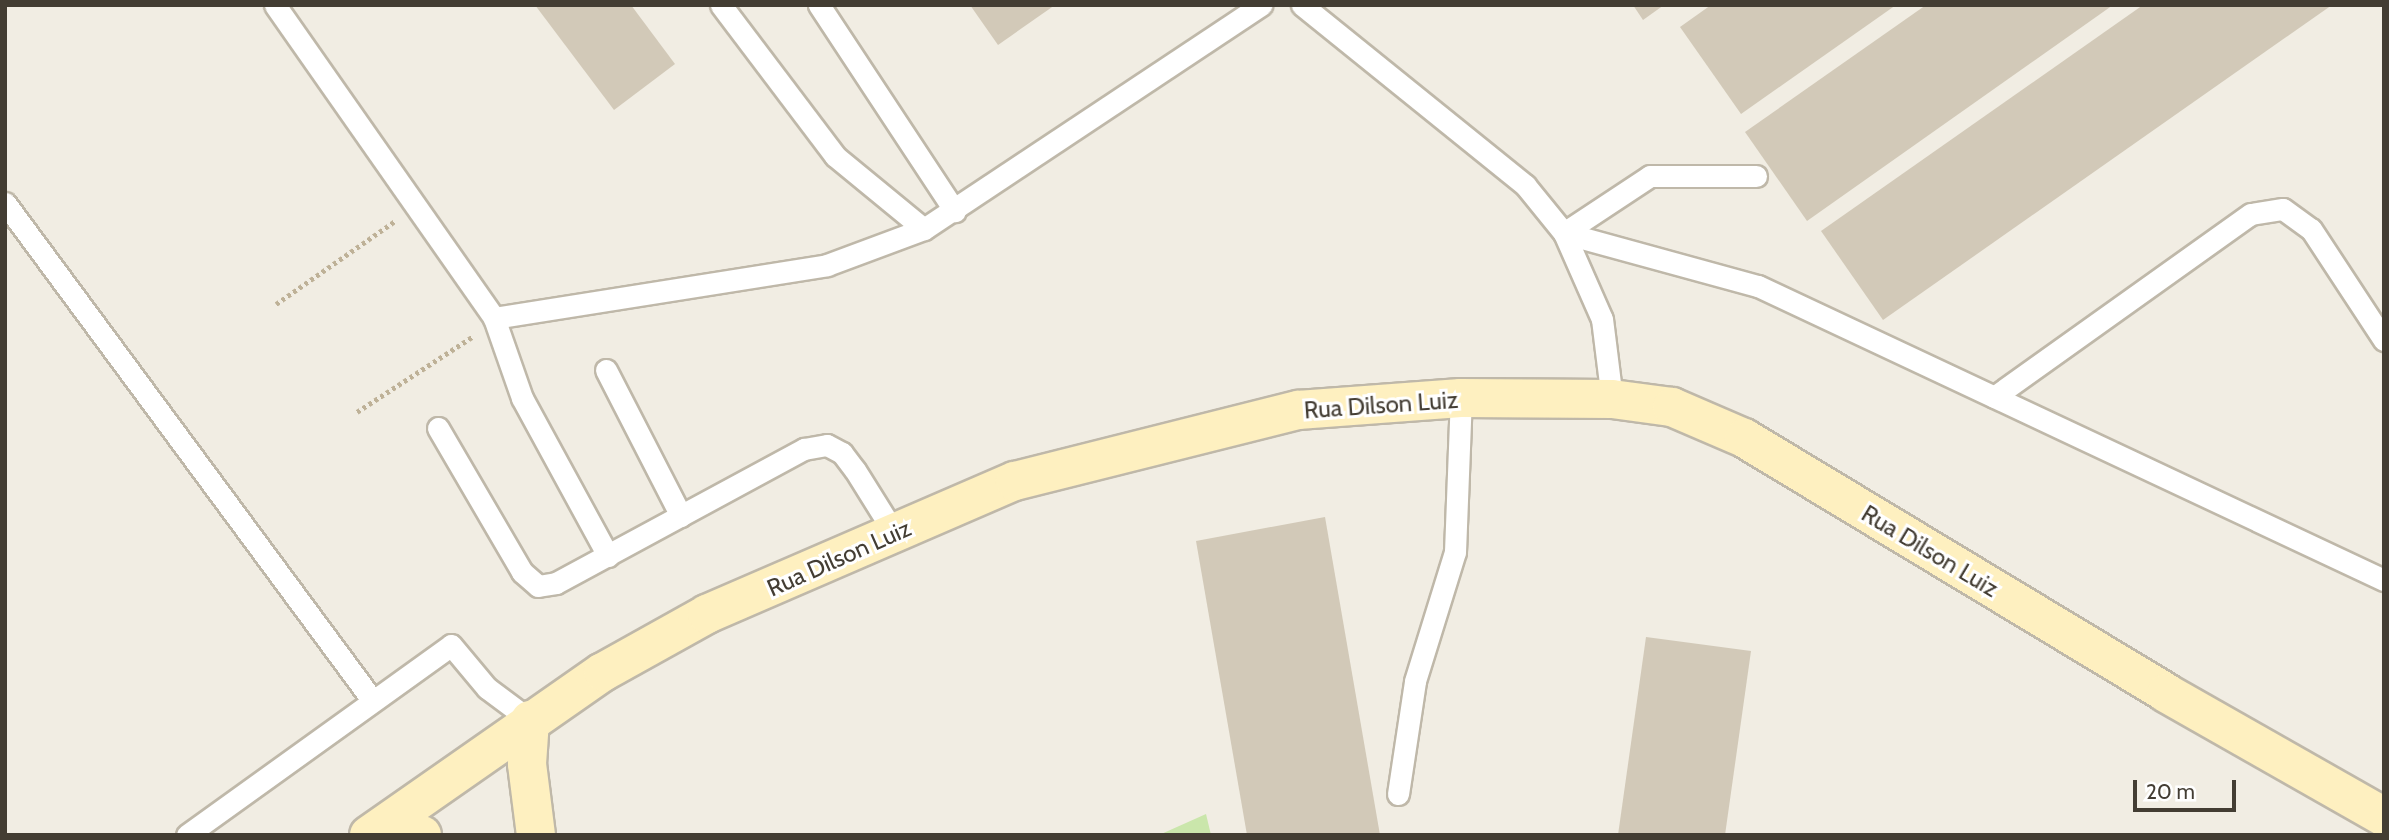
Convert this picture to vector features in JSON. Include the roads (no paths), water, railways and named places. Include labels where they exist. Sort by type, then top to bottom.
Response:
[{"type":"street","name":"Rua Dilson Luiz","points":[[369,835],[530,720],[707,614],[1016,481],[1298,410],[1461,398],[1612,399],[1672,407],[1744,438],[2166,693],[2384,817]]},
{"type":"street","points":[[530,720],[527,764],[536,835]]},
{"type":"street","points":[[402,835],[422,835]]},
{"type":"lane","points":[[275,5],[494,318],[522,398],[608,555]]},
{"type":"lane","points":[[721,5],[835,156],[924,229]]},
{"type":"lane","points":[[818,5],[955,211]]},
{"type":"lane","points":[[494,318],[827,265],[924,229],[955,211],[1261,5]]},
{"type":"lane","points":[[1302,5],[1525,185],[1564,233],[1602,319],[1612,399]]},
{"type":"lane","points":[[1564,233],[1650,176],[1756,176]]},
{"type":"lane","points":[[5,203],[373,701]]},
{"type":"lane","points":[[1994,397],[2251,214],[2283,209],[2311,229],[2384,340]]},
{"type":"lane","points":[[1564,233],[1758,286],[2384,580]]},
{"type":"lane","points":[[606,370],[681,516]]},
{"type":"lane","points":[[1398,794],[1415,681],[1455,552],[1461,398]]},
{"type":"lane","points":[[438,428],[522,572],[538,586],[608,555],[804,449],[827,445],[855,470],[895,534]]},
{"type":"lane","points":[[187,835],[452,645],[487,688],[530,720]]}]
